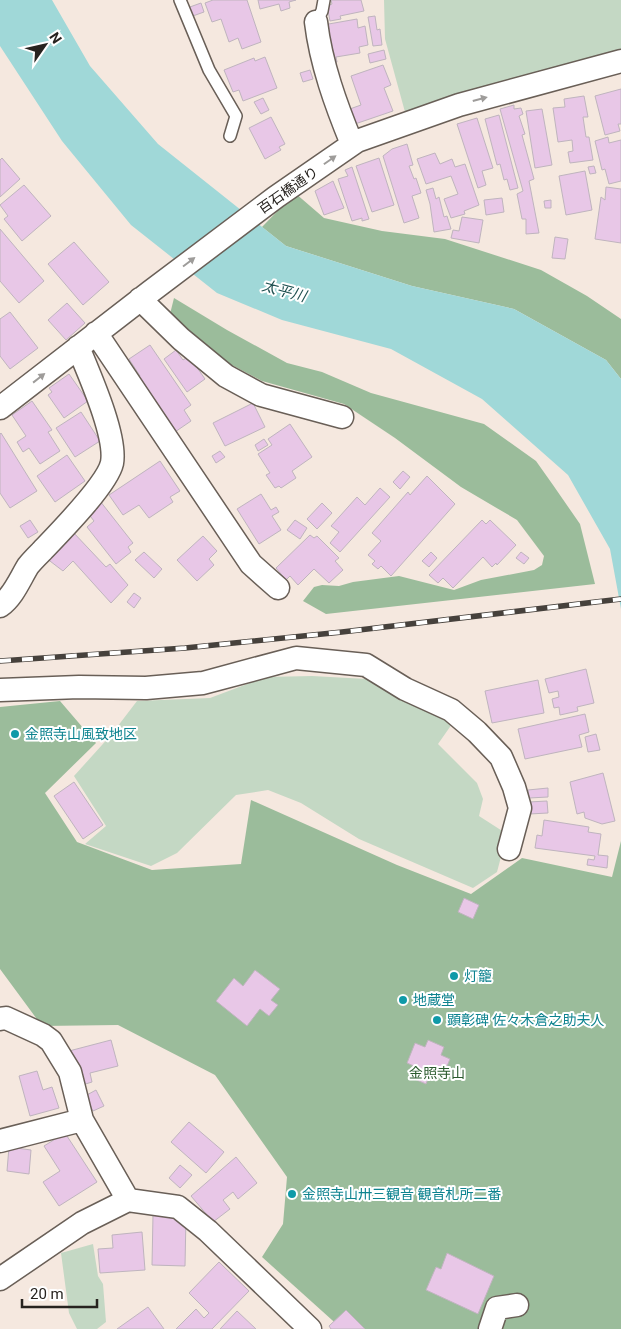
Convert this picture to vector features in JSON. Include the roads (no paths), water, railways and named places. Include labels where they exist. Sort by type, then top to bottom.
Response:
[{"type":"street","points":[[316,22],[318,43],[335,102],[352,144]]},
{"type":"street","name":"百石橋通り","points":[[3,401],[78,347],[276,197],[357,141],[459,105],[621,61]]},
{"type":"street","points":[[145,295],[181,339],[226,376],[261,395],[342,416]]},
{"type":"street","points":[[96,333],[251,564],[278,588]]},
{"type":"street","points":[[0,606],[6,602],[30,564],[76,514],[104,479],[112,464],[112,449],[100,401],[78,347]]},
{"type":"street","points":[[0,690],[79,687],[146,688],[203,682],[296,658],[366,665],[405,689],[451,710],[477,732],[501,758],[514,787],[520,808],[508,849]]},
{"type":"street","points":[[0,1019],[6,1018],[43,1035],[51,1041],[70,1072],[82,1120],[128,1200]]},
{"type":"street","points":[[0,1141],[82,1120]]},
{"type":"street","points":[[0,1279],[82,1223],[128,1200],[178,1207],[208,1231],[310,1329]]},
{"type":"street","points":[[490,1329],[497,1308],[517,1305]]},
{"type":"lane","points":[[180,0],[209,70],[236,116],[230,136]]},
{"type":"lane","points":[[316,22],[322,12],[324,0]]},
{"type":"water","name":"太平川","points":[[0,0],[52,0],[90,66],[158,144],[286,246],[412,286],[514,309],[606,360],[621,379],[621,609],[610,549],[568,475],[482,399],[391,349],[282,320],[217,293],[131,225],[62,141],[0,46]]},
{"type":"railway","points":[[0,661],[185,648],[342,632],[621,599]]},
{"type":"place","name":"金照寺山風致地区","points":[[15,734]]},
{"type":"place","name":"灯籠","points":[[454,976]]},
{"type":"place","name":"地蔵堂","points":[[403,1000]]},
{"type":"place","name":"顕彰碑 佐々木倉之助夫人","points":[[437,1020]]},
{"type":"place","name":"金照寺山卅三観音 観音札所二番","points":[[292,1194]]},
{"type":"park label","name":"金照寺山","points":[[437,1073]]}]
